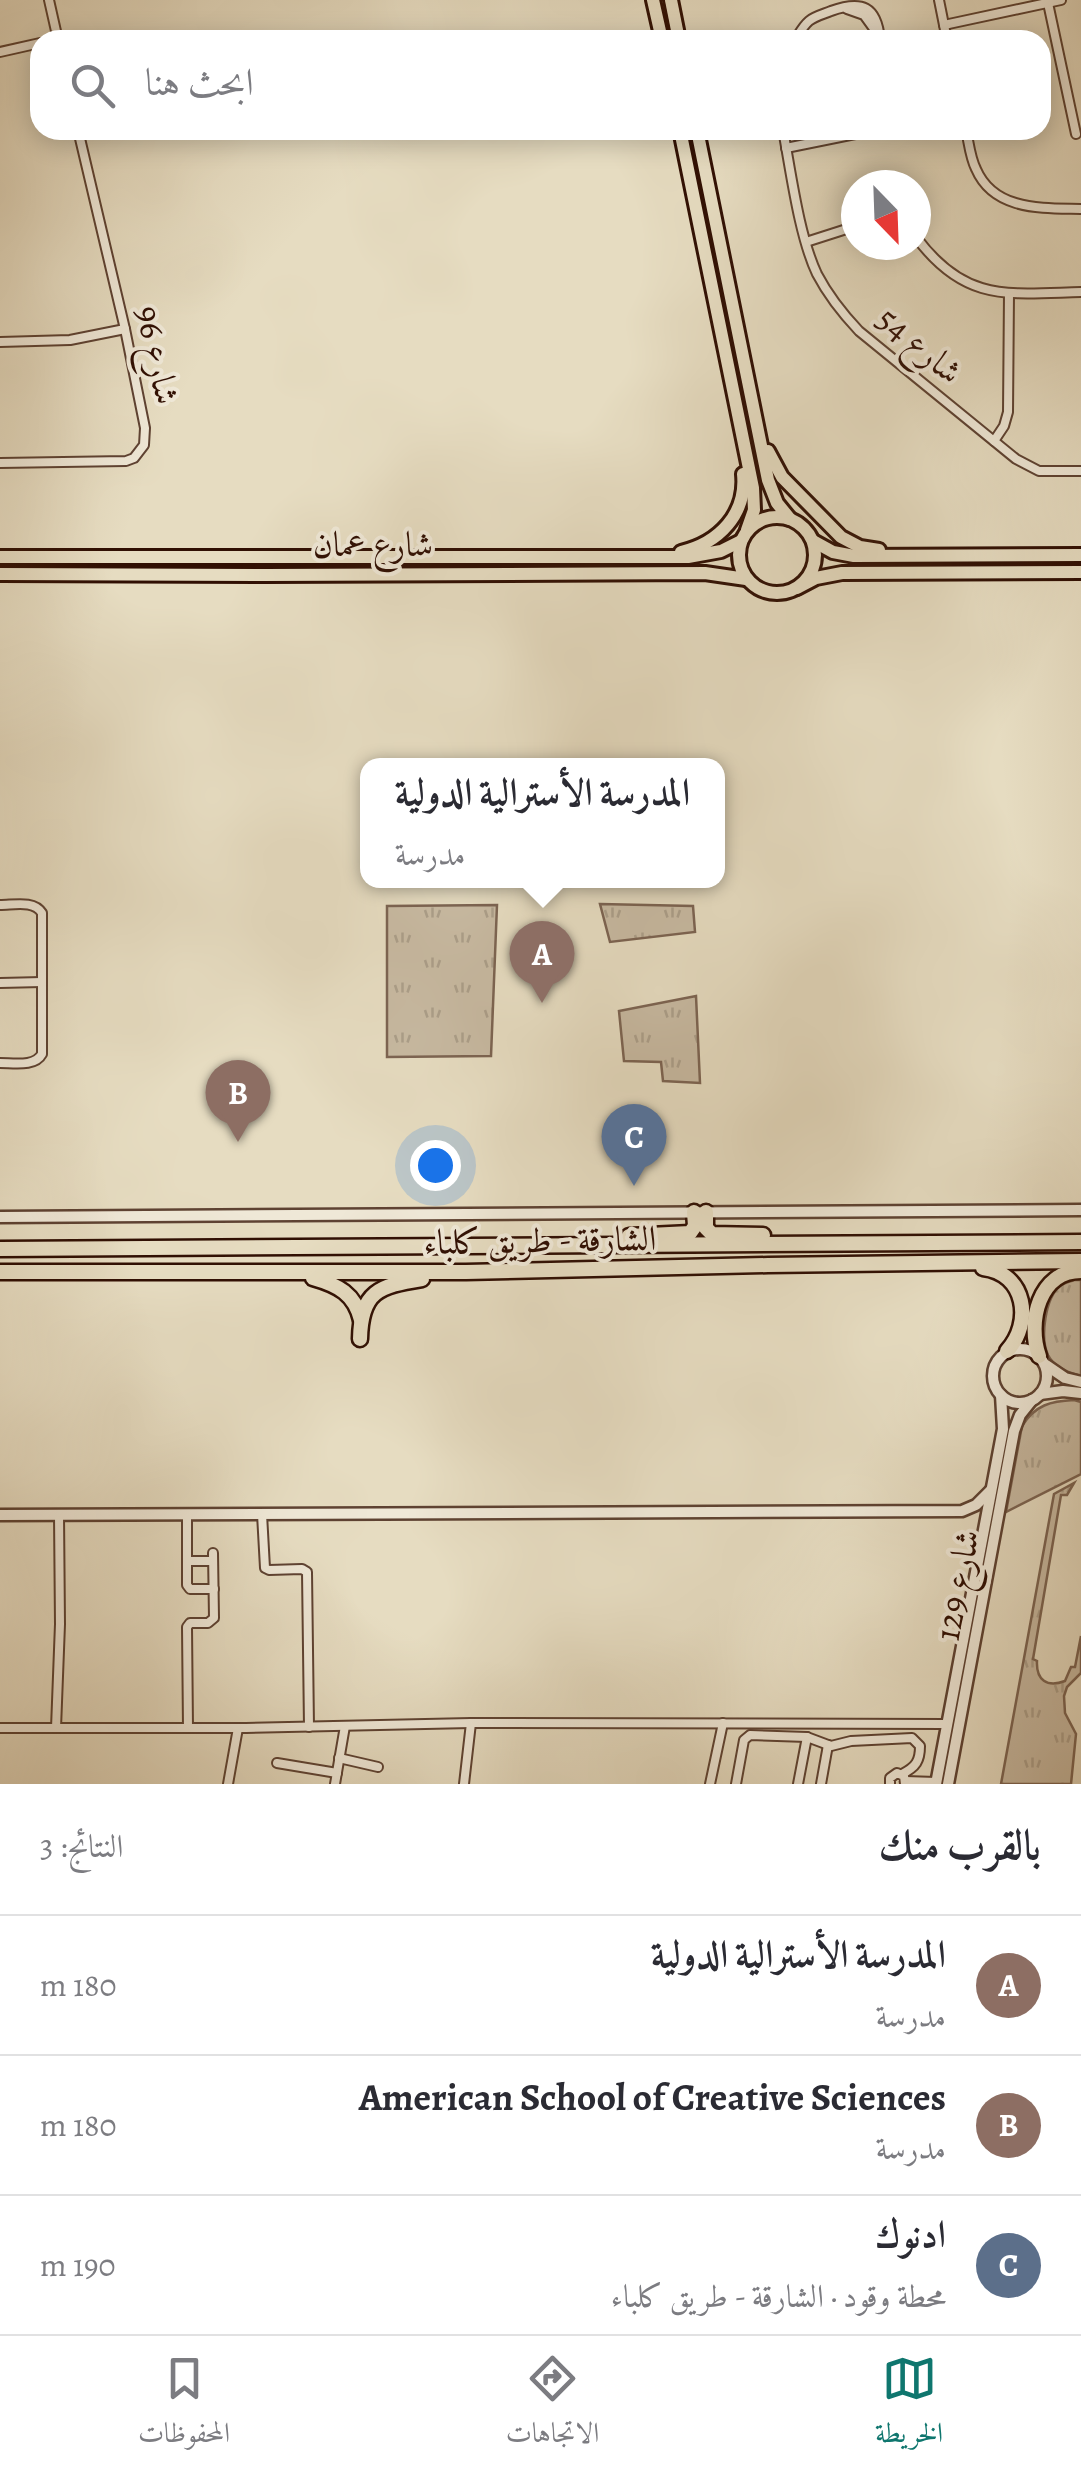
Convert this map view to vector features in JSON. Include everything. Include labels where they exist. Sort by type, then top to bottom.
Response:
[{"type":"highway","points":[[700,1212],[712,1234],[800,1236],[828,1244]]},
{"type":"highway","points":[[568,1245],[595,1237],[690,1233],[700,1212]]},
{"type":"highway","name":"الشارقة - طريق كلباء","points":[[0,1249],[1081,1242]]},
{"type":"highway","name":"الشارقة - طريق كلباء","points":[[0,1272],[466,1272],[1081,1261]]},
{"type":"highway","points":[[768,1265],[993,1270],[1014,1284],[1023,1308],[1019,1335],[1007,1351]]},
{"type":"highway","points":[[1042,1360],[1034,1334],[1042,1293],[1054,1278],[1081,1271]]},
{"type":"highway","points":[[360,1338],[364,1306],[376,1292],[392,1285],[466,1272]]},
{"type":"highway","points":[[279,1273],[316,1279],[346,1292],[358,1307],[361,1321]]},
{"type":"main road","points":[[653,0],[660,30]]},
{"type":"main road","points":[[670,0],[677,30]]},
{"type":"main road","points":[[682,140],[754,496],[754,510],[738,561],[746,579],[754,587],[776,594],[842,573],[1081,572]]},
{"type":"main road","points":[[700,140],[770,488],[790,518],[813,541],[847,556],[1081,556]]},
{"type":"main road","points":[[756,419],[763,426],[778,472],[841,537],[866,549],[896,550],[916,556]]},
{"type":"main road","points":[[668,556],[704,545],[717,536],[738,510],[744,488],[738,441],[741,432]]},
{"type":"main road","points":[[744,536],[756,522],[790,518]]},
{"type":"main road","name":"شارع عمان","points":[[0,557],[668,556],[710,554],[744,536]]},
{"type":"main road","points":[[797,588],[814,567],[813,541]]},
{"type":"main road","name":"شارع عمان","points":[[0,574],[705,573],[746,579]]},
{"type":"street","points":[[49,0],[54,30]]},
{"type":"street","points":[[939,0],[945,30]]},
{"type":"street","points":[[944,25],[1061,0]]},
{"type":"street","points":[[1048,4],[1076,134]]},
{"type":"street","points":[[802,30],[810,20],[838,9],[864,14],[875,30]]},
{"type":"street","points":[[0,52],[30,45]]},
{"type":"street","points":[[1067,92],[1081,92]]},
{"type":"street","name":"شارع 96","points":[[0,463],[126,461],[144,445],[145,428],[125,329],[80,140]]},
{"type":"street","name":"شارع 54","points":[[784,140],[814,269],[858,331],[1016,458],[1039,471],[1081,471]]},
{"type":"street","points":[[786,148],[825,140]]},
{"type":"street","points":[[968,140],[979,175],[998,195],[1028,207],[1081,209]]},
{"type":"street","points":[[806,242],[841,231]]},
{"type":"street","points":[[931,255],[960,280],[983,290],[1008,294],[1081,292]]},
{"type":"street","points":[[994,442],[1008,412],[1008,294]]},
{"type":"street","points":[[0,342],[70,340],[125,329]]},
{"type":"street","points":[[0,905],[34,905],[41,910],[42,982],[41,1057],[33,1062],[0,1063]]},
{"type":"street","points":[[0,983],[42,982]]},
{"type":"street","points":[[0,1217],[1081,1210]]},
{"type":"street","points":[[1081,1382],[1065,1378],[1024,1348],[1007,1351],[992,1372],[995,1388],[1012,1402],[1055,1391],[1081,1393]]},
{"type":"street","points":[[1035,1398],[1047,1380],[1042,1360]]},
{"type":"street","name":"شارع 129","points":[[940,1783],[947,1724],[1003,1429],[1001,1396]]},
{"type":"street","name":"شارع 129","points":[[940,1783],[1014,1430],[1020,1415],[1035,1398]]},
{"type":"street","points":[[0,1515],[962,1510],[976,1505],[992,1490]]},
{"type":"street","points":[[962,1510],[985,1527]]},
{"type":"street","points":[[187,1514],[187,1587],[214,1590]]},
{"type":"street","points":[[262,1514],[265,1568],[307,1572],[309,1727]]},
{"type":"street","points":[[56,1728],[60,1515]]},
{"type":"street","points":[[186,1560],[213,1557],[215,1616],[208,1623],[192,1622],[188,1626],[188,1728]]},
{"type":"street","points":[[710,1784],[722,1722]]},
{"type":"street","points":[[0,1728],[471,1723],[947,1724]]},
{"type":"street","points":[[464,1784],[471,1723]]},
{"type":"street","points":[[848,1741],[851,1724]]},
{"type":"street","points":[[334,1784],[346,1726]]},
{"type":"street","points":[[228,1784],[238,1728]]},
{"type":"street","points":[[736,1784],[748,1736],[807,1738],[834,1746],[848,1741],[914,1738],[920,1746],[918,1763],[904,1780]]},
{"type":"street","points":[[798,1784],[807,1738]]},
{"type":"street","points":[[821,1784],[828,1745]]},
{"type":"street","points":[[339,1758],[378,1767]]},
{"type":"street","points":[[276,1763],[336,1773]]},
{"type":"street","points":[[890,1784],[894,1773],[904,1780],[940,1783]]},
{"type":"green space","points":[[600,904],[693,906],[695,932],[610,942]]},
{"type":"green space","points":[[497,905],[491,1056],[387,1057],[387,906]]},
{"type":"green space","points":[[696,996],[700,1083],[663,1081],[661,1062],[624,1061],[619,1011]]},
{"type":"green space","points":[[1081,1280],[1081,1376],[1054,1363],[1044,1339],[1051,1299],[1060,1286]]},
{"type":"green space","points":[[1081,1402],[1081,1474],[1006,1512],[1022,1426],[1044,1406]]},
{"type":"green space","points":[[1074,1483],[1067,1495],[1061,1495],[1033,1659],[1044,1681],[1065,1681],[1071,1667],[1075,1667],[1081,1636],[1081,1673],[1064,1696],[1065,1713],[1076,1734],[1071,1784],[1001,1784],[1054,1494]]},
{"type":"place","name":"المدرسة الأسترالية الدولية","points":[[542,1003]]},
{"type":"place","name":"American School of Creative Sciences","points":[[238,1142]]},
{"type":"place","name":"ادنوك","points":[[634,1186]]}]
